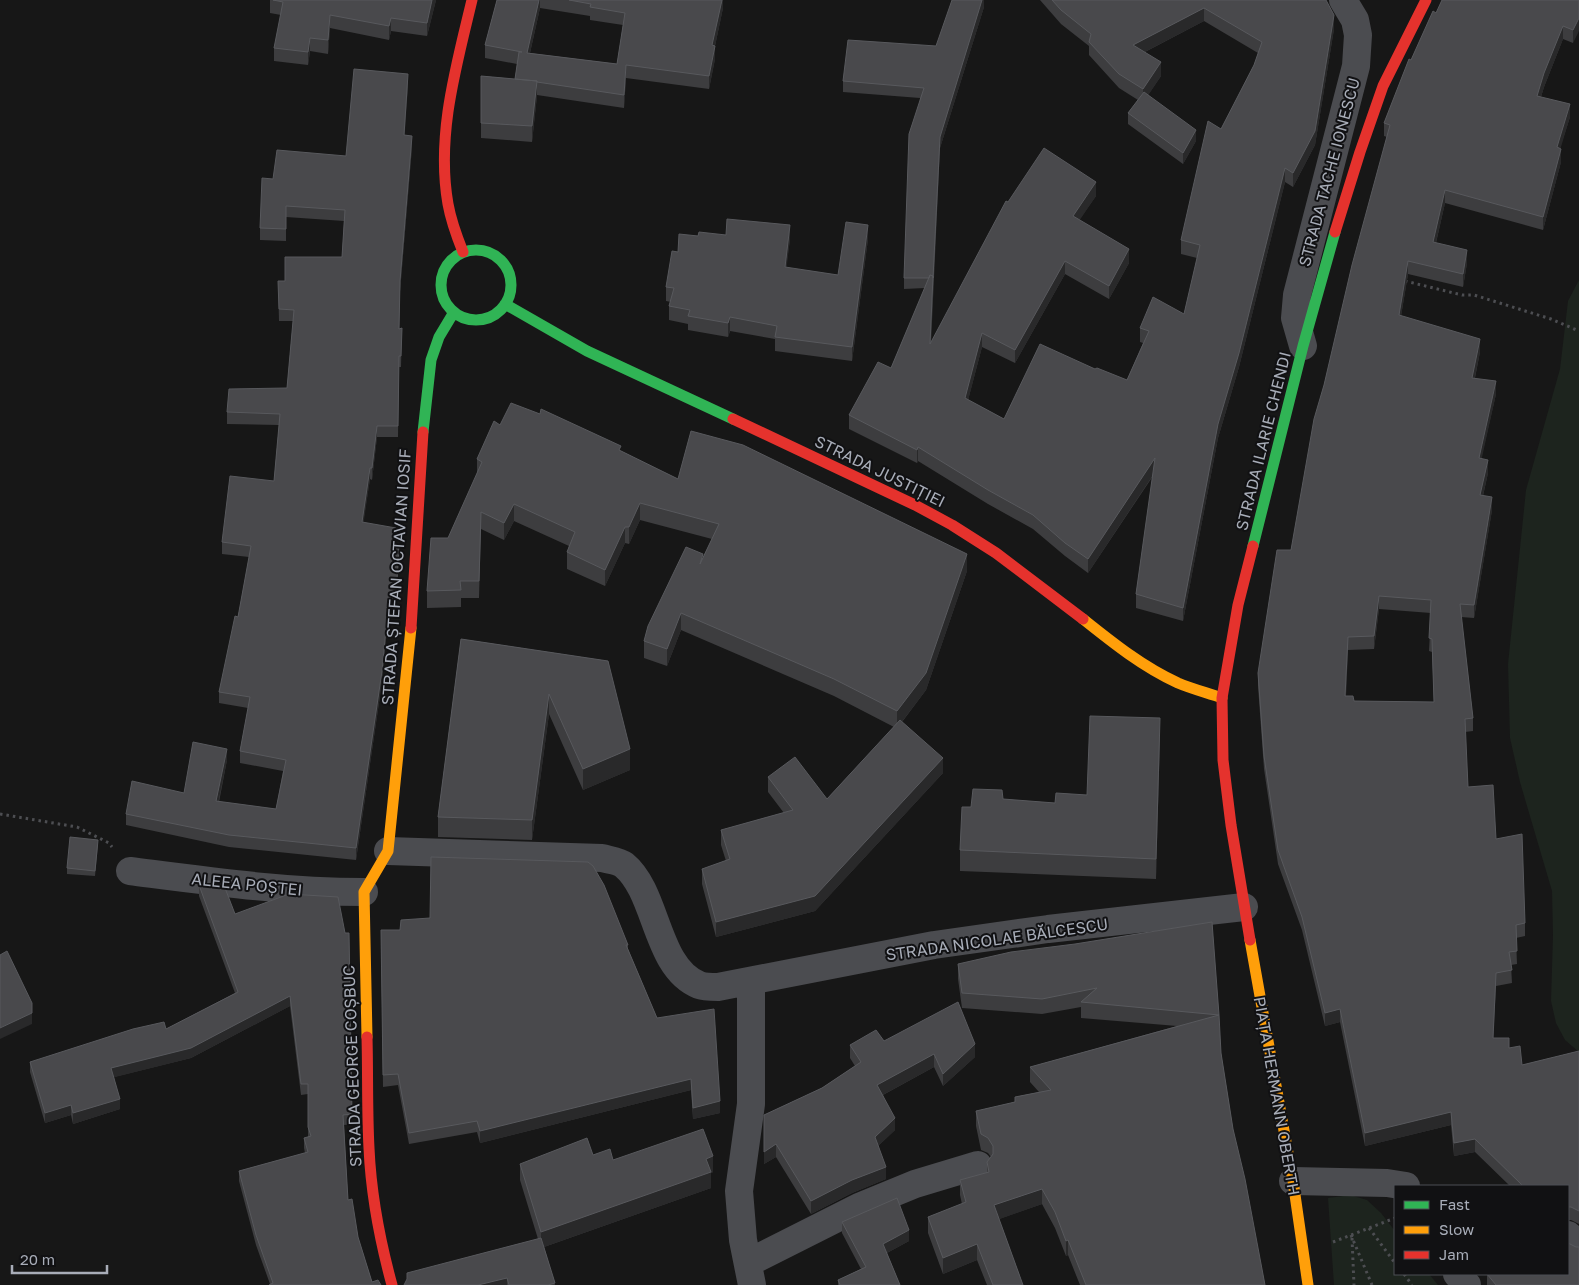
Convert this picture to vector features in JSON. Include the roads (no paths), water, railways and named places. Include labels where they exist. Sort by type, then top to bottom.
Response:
[{"type":"main road","points":[[463,252],[453,226],[446,197],[444,167],[446,127],[472,0]]},
{"type":"main road","name":"STRADA ILARIE CHENDI","points":[[1244,907],[1223,760],[1222,698],[1238,605],[1303,346],[1338,220],[1380,96],[1426,0]]},
{"type":"main road","points":[[485,251],[495,256],[503,263],[508,273],[510,283],[509,294],[505,304],[498,312],[488,318],[476,320],[464,318],[454,312],[446,303],[442,292],[441,280],[445,268],[452,259],[463,252],[485,251]]},
{"type":"main road","name":"STRADA JUSTIȚIEI","points":[[505,304],[587,351],[915,505],[952,525],[996,553],[1128,654],[1179,683],[1222,698]]},
{"type":"main road","name":"STRADA ȘTEFAN OCTAVIAN IOSIF","points":[[388,850],[410,636],[424,410],[430,360],[439,337],[454,312]]},
{"type":"main road","points":[[364,892],[388,850]]},
{"type":"main road","name":"STRADA GEORGE COȘBUC","points":[[364,892],[369,1150],[379,1227],[392,1285]]},
{"type":"main road","name":"PIAȚA HERMANN OBERTH","points":[[1244,907],[1293,1181],[1308,1285]]},
{"type":"street","name":"STRADA TACHE IONESCU","points":[[1303,346],[1295,318],[1298,295],[1349,98],[1358,50],[1356,20],[1343,0]]},
{"type":"street","name":"STRADA NICOLAE BĂLCESCU","points":[[388,850],[602,858],[623,864],[638,881],[672,960],[683,975],[699,985],[718,987],[752,982],[934,945],[1048,929],[1244,907]]},
{"type":"street","name":"ALEEA POȘTEI","points":[[130,870],[264,888],[321,892],[364,892]]},
{"type":"street","points":[[752,982],[751,1104],[739,1191],[743,1240],[750,1274],[859,1207],[915,1184],[978,1165]]},
{"type":"street","points":[[1293,1181],[1394,1189]]},
{"type":"street","points":[[1569,1236],[1579,1245]]},
{"type":"street","points":[[1458,1275],[1467,1285]]}]
